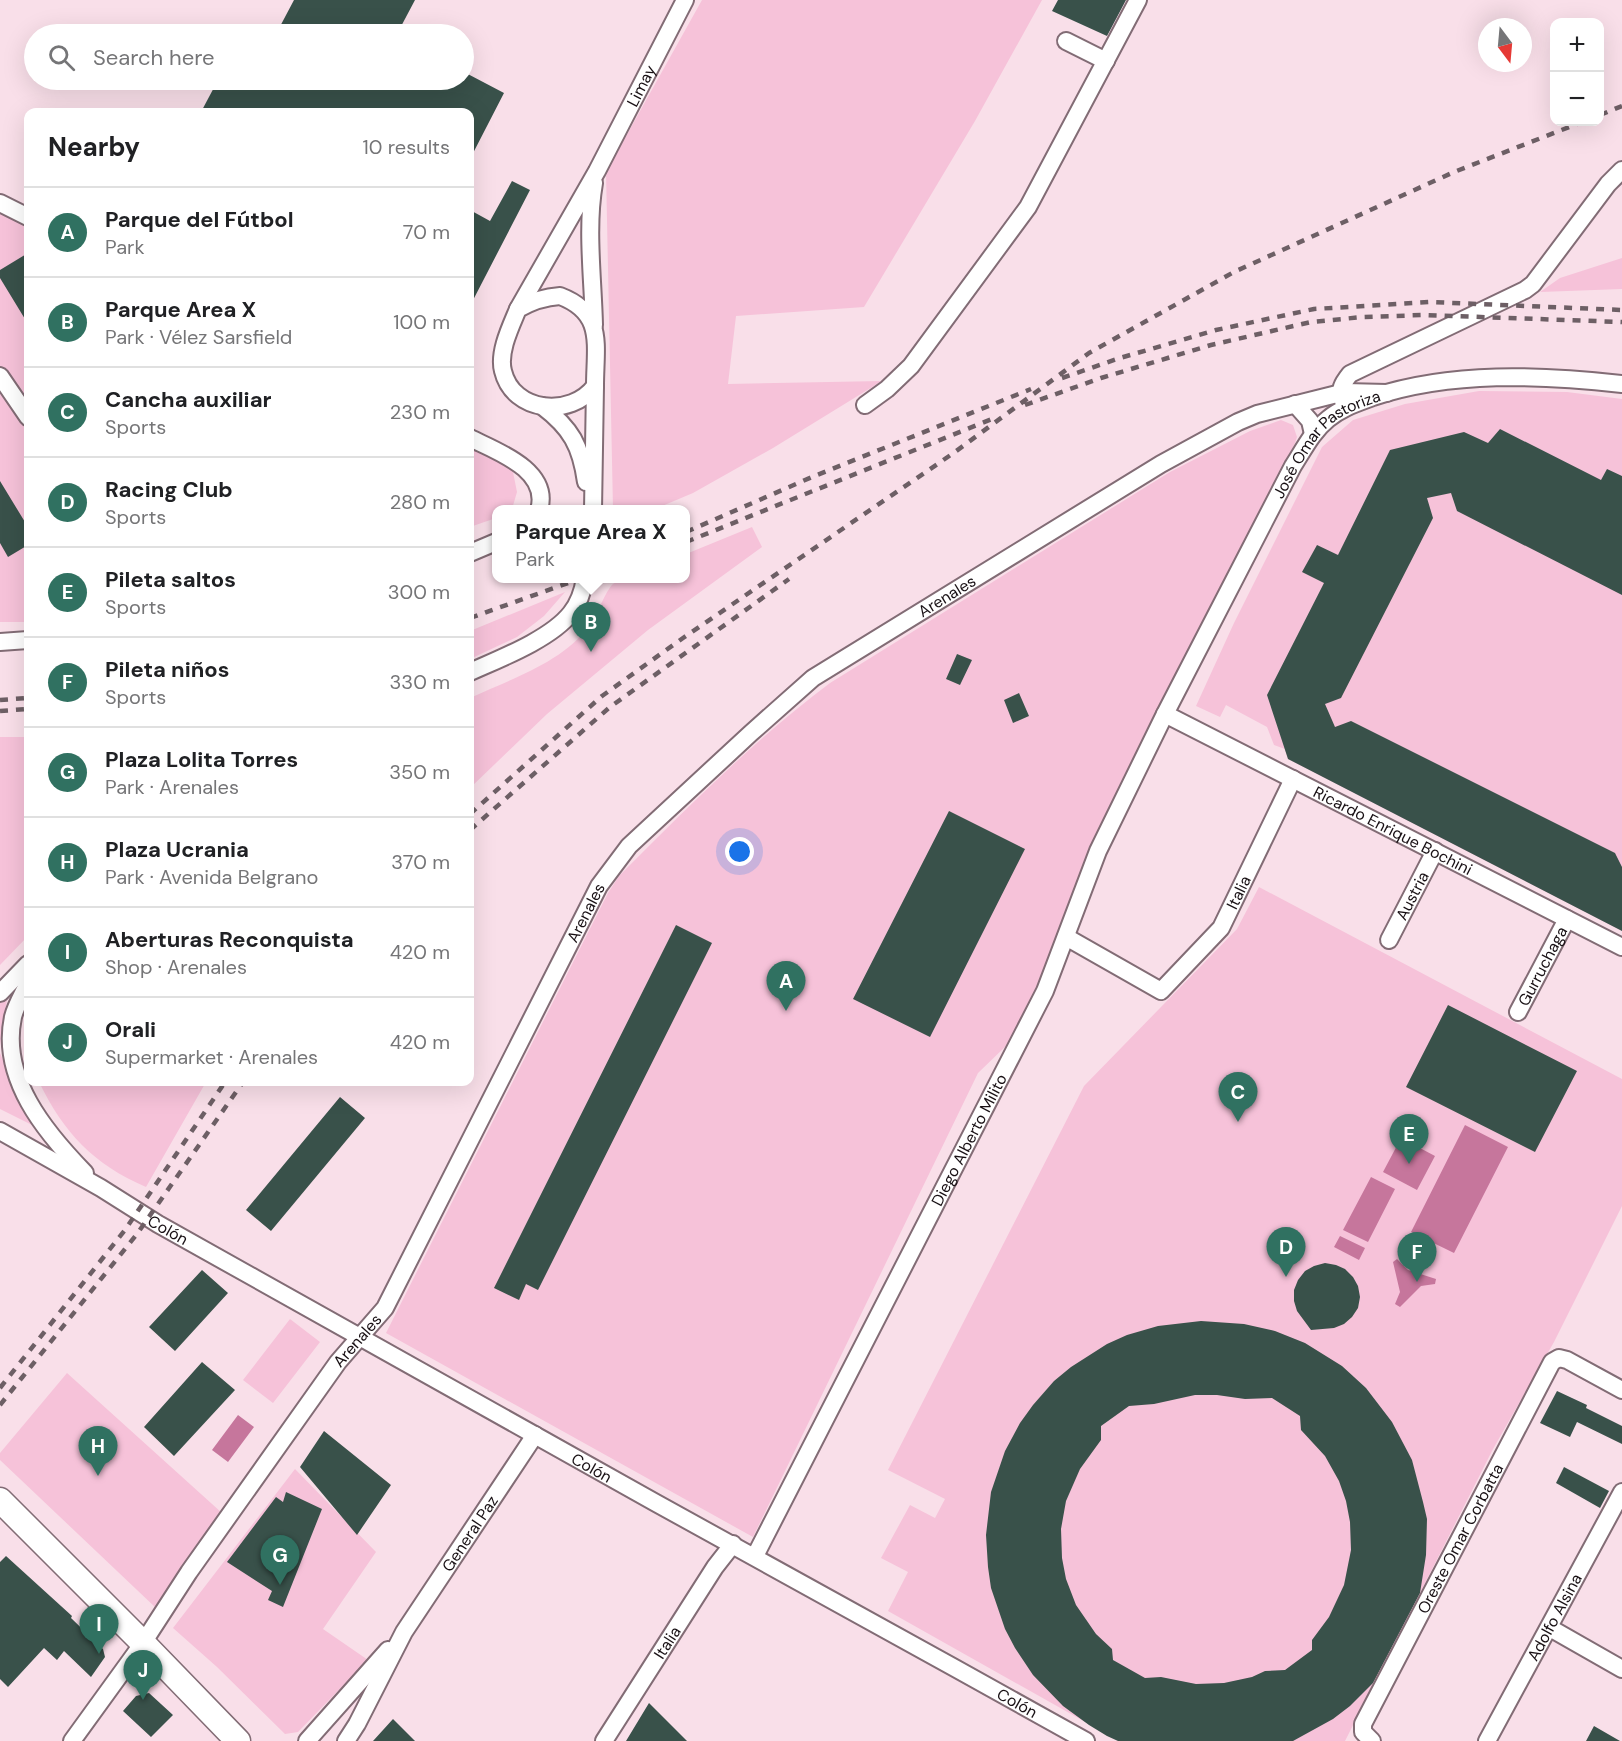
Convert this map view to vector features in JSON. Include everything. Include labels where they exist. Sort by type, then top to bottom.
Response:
[{"type":"main road","points":[[4,1512],[143,1643],[238,1741]]},
{"type":"street","name":"Limay","points":[[519,309],[597,171],[685,0]]},
{"type":"street","points":[[865,405],[887,389],[911,366],[1029,207],[1138,0]]},
{"type":"street","points":[[1066,41],[1106,61]]},
{"type":"street","name":"José Omar Pastoriza","points":[[1165,714],[1293,466],[1313,434],[1343,400],[1342,385],[1350,374],[1525,290],[1533,284],[1608,184],[1622,170]]},
{"type":"street","name":"Limay","points":[[594,325],[591,200],[597,171]]},
{"type":"street","points":[[0,203],[24,216]]},
{"type":"street","points":[[591,505],[583,461],[574,440],[560,420],[541,406],[513,392],[503,371],[502,356],[519,309],[532,301],[546,297],[560,296],[573,301],[594,325],[592,505]]},
{"type":"street","points":[[0,376],[24,411]]},
{"type":"street","name":"José Omar Pastoriza","points":[[1387,393],[1479,378],[1541,378],[1622,384]]},
{"type":"street","points":[[541,406],[569,405],[581,399],[595,386]]},
{"type":"street","name":"Arenales","points":[[72,1741],[143,1643],[222,1525],[338,1362],[385,1308],[599,886],[629,846],[813,678],[1161,464],[1257,414],[1295,404],[1387,393]]},
{"type":"street","points":[[1295,404],[1310,421],[1313,434]]},
{"type":"street","points":[[474,440],[518,462],[537,484],[541,495],[540,505]]},
{"type":"street","points":[[474,551],[492,544]]},
{"type":"street","points":[[474,670],[516,651],[558,626],[571,614],[580,598],[584,583]]},
{"type":"street","points":[[0,642],[24,640]]},
{"type":"street","name":"Ricardo Enrique Bochini","points":[[1165,714],[1622,947]]},
{"type":"street","name":"Diego Alberto Milito","points":[[755,1556],[1045,991],[1098,851],[1165,714]]},
{"type":"street","name":"Italia","points":[[1066,937],[1161,991],[1221,928],[1293,779]]},
{"type":"street","name":"Austria","points":[[1389,940],[1435,851]]},
{"type":"street","name":"Gurruchaga","points":[[1518,1012],[1567,919]]},
{"type":"street","points":[[0,993],[24,968]]},
{"type":"street","name":"Colón","points":[[24,991],[15,1009],[10,1034],[14,1078],[48,1131],[101,1188]]},
{"type":"street","points":[[0,1062],[14,1078]]},
{"type":"street","name":"Colón","points":[[0,1131],[101,1188],[158,1224],[1086,1741]]},
{"type":"street","name":"Oreste Omar Corbatta","points":[[1368,1737],[1363,1724],[1552,1362],[1559,1358],[1567,1360],[1622,1390]]},
{"type":"street","name":"General Paz","points":[[346,1741],[404,1632],[535,1435]]},
{"type":"street","name":"Adolfo Alsina","points":[[1487,1741],[1622,1492]]},
{"type":"street","name":"Italia","points":[[604,1741],[715,1568],[733,1544]]},
{"type":"street","points":[[1550,1628],[1622,1669]]},
{"type":"street","name":"General Paz","points":[[307,1741],[404,1632]]},
{"type":"shaded area","points":[[702,0],[1042,0],[975,121],[864,307],[736,316],[728,384],[882,381],[773,448],[693,493],[664,505],[613,505],[606,172]]},
{"type":"shaded area","points":[[0,213],[24,225],[24,622],[0,622]]},
{"type":"shaded area","points":[[1622,258],[1622,289],[1540,292],[1560,278]]},
{"type":"shaded area","points":[[1479,391],[1567,392],[1622,399],[1622,931],[1288,759],[1285,749],[1274,745],[1267,727],[1226,705],[1220,717],[1196,706],[1234,623],[1322,447],[1353,420],[1405,404]]},
{"type":"shaded area","points":[[1281,420],[1293,425],[1297,437],[1295,443],[1092,846],[1042,977],[1007,1045],[978,1073],[753,1537],[386,1333],[608,893],[619,876],[748,751],[830,683],[1170,472],[1250,431]]},
{"type":"shaded area","points":[[474,448],[512,467],[517,492],[513,505],[492,505],[492,519],[474,526]]},
{"type":"shaded area","points":[[752,527],[762,547],[648,630],[547,714],[474,784],[474,696],[535,669],[565,650],[590,625],[613,584],[690,583],[690,552]]},
{"type":"shaded area","points":[[565,592],[544,616],[517,637],[474,657],[474,629]]},
{"type":"shaded area","points":[[0,737],[24,737],[24,940],[0,965]]},
{"type":"shaded area","points":[[1259,887],[1622,1079],[1622,1206],[1554,1342],[1493,1449],[1345,1741],[1119,1741],[888,1611],[908,1572],[881,1558],[910,1505],[935,1518],[945,1499],[888,1470],[1084,1086],[1237,929]]},
{"type":"shaded area","points":[[8,993],[0,1046],[0,1001]]},
{"type":"shaded area","points":[[0,1053],[32,1125],[0,1109]]},
{"type":"shaded area","points":[[41,1086],[204,1086],[146,1187],[110,1168],[95,1157],[70,1132]]},
{"type":"shaded area","points":[[1465,1125],[1508,1147],[1454,1253],[1411,1232]]},
{"type":"shaded area","points":[[1401,1138],[1435,1156],[1417,1190],[1383,1172]]},
{"type":"shaded area","points":[[1371,1177],[1395,1189],[1368,1242],[1343,1230]]},
{"type":"shaded area","points":[[1340,1236],[1365,1248],[1359,1260],[1334,1247]]},
{"type":"shaded area","points":[[1397,1259],[1408,1270],[1436,1279],[1435,1284],[1421,1286],[1400,1307],[1395,1304],[1400,1292],[1393,1262]]},
{"type":"shaded area","points":[[290,1319],[320,1342],[273,1403],[243,1380]]},
{"type":"shaded area","points":[[67,1373],[222,1513],[156,1608],[0,1460],[0,1453]]},
{"type":"shaded area","points":[[238,1415],[254,1427],[228,1462],[212,1450]]},
{"type":"shaded area","points":[[295,1469],[376,1552],[323,1629],[368,1660],[298,1732],[285,1734],[217,1667],[173,1628]]},
{"type":"building","points":[[294,0],[415,0],[402,24],[281,24]]},
{"type":"building","points":[[1058,0],[1126,0],[1107,36],[1052,11]]},
{"type":"building","points":[[474,77],[504,93],[474,151],[474,108],[203,108],[213,90],[474,90]]},
{"type":"building","points":[[512,181],[530,190],[474,298],[474,212],[490,221]]},
{"type":"building","points":[[24,255],[24,317],[0,278],[0,270]]},
{"type":"building","points":[[1500,429],[1601,480],[1607,469],[1622,476],[1622,595],[1457,511],[1451,493],[1427,498],[1433,518],[1341,698],[1325,704],[1335,727],[1351,721],[1615,853],[1622,867],[1622,931],[1288,759],[1267,695],[1324,583],[1302,572],[1317,545],[1338,555],[1390,450],[1464,432],[1488,443]]},
{"type":"building","points":[[0,481],[24,520],[24,547],[8,557],[0,543]]},
{"type":"building","points":[[957,654],[972,660],[960,685],[946,679]]},
{"type":"building","points":[[1019,693],[1029,716],[1013,723],[1004,700]]},
{"type":"building","points":[[949,811],[1025,849],[930,1037],[853,999]]},
{"type":"building","points":[[676,925],[712,943],[538,1290],[526,1284],[519,1300],[494,1288]]},
{"type":"building","points":[[1448,1005],[1577,1071],[1535,1152],[1406,1087]]},
{"type":"building","points":[[340,1097],[365,1118],[271,1231],[246,1210]]},
{"type":"building","points":[[1325,1263],[1345,1269],[1353,1277],[1360,1297],[1358,1308],[1344,1324],[1334,1328],[1311,1330],[1297,1311],[1294,1290],[1305,1271]]},
{"type":"building","points":[[202,1270],[228,1293],[175,1351],[149,1327]]},
{"type":"building","points":[[1201,1321],[1244,1324],[1275,1331],[1305,1343],[1342,1366],[1366,1388],[1392,1422],[1412,1460],[1427,1519],[1426,1555],[1420,1593],[1373,1683],[1333,1719],[1293,1741],[1118,1741],[1107,1736],[1063,1706],[1033,1675],[1005,1629],[991,1588],[986,1535],[991,1492],[1005,1451],[1020,1423],[1054,1381],[1071,1367],[1107,1344],[1127,1335],[1158,1326]],"holes":[[[1195,1395],[1245,1399],[1272,1398],[1300,1416],[1301,1430],[1325,1456],[1339,1481],[1346,1501],[1350,1522],[1351,1550],[1344,1585],[1329,1617],[1312,1640],[1312,1650],[1285,1670],[1265,1671],[1252,1677],[1224,1683],[1196,1684],[1161,1677],[1145,1678],[1113,1660],[1112,1649],[1096,1634],[1076,1605],[1066,1579],[1062,1558],[1061,1529],[1066,1501],[1080,1469],[1101,1440],[1101,1426],[1129,1406],[1154,1404]]]},
{"type":"building","points":[[202,1362],[235,1390],[174,1456],[144,1427]]},
{"type":"building","points":[[1557,1391],[1587,1405],[1586,1408],[1622,1426],[1622,1444],[1577,1422],[1570,1437],[1540,1423]]},
{"type":"building","points":[[324,1431],[391,1485],[357,1535],[300,1467]]},
{"type":"building","points":[[1564,1467],[1609,1491],[1600,1508],[1556,1483]]},
{"type":"building","points":[[286,1492],[322,1509],[283,1607],[268,1600],[272,1591],[227,1562],[276,1497],[283,1502]]},
{"type":"building","points":[[6,1556],[72,1616],[71,1618],[103,1649],[105,1657],[91,1677],[64,1651],[57,1660],[44,1648],[8,1687],[0,1679],[0,1562]]},
{"type":"building","points":[[149,1693],[173,1715],[151,1737],[123,1711],[136,1696]]},
{"type":"building","points":[[649,1703],[687,1741],[626,1741]]},
{"type":"building","points":[[393,1719],[415,1741],[373,1741]]},
{"type":"building","points":[[1594,1726],[1620,1741],[1586,1741]]},
{"type":"railway","points":[[1604,113],[1622,106]]},
{"type":"railway","points":[[474,810],[602,696],[955,452],[1089,353],[1234,272],[1454,172],[1572,126]]},
{"type":"railway","points":[[1062,378],[1120,358],[1216,330],[1314,309],[1430,302],[1622,310]]},
{"type":"railway","points":[[1025,405],[1101,378],[1211,345],[1311,322],[1424,315],[1622,322]]},
{"type":"railway","points":[[690,530],[812,477],[1031,389]]},
{"type":"railway","points":[[690,540],[992,419]]},
{"type":"railway","points":[[474,826],[610,707],[789,579]]},
{"type":"railway","points":[[474,617],[568,583]]},
{"type":"railway","points":[[0,700],[24,698]]},
{"type":"railway","points":[[0,711],[24,709]]},
{"type":"railway","points":[[0,1388],[125,1230],[222,1086]]},
{"type":"railway","points":[[0,1405],[137,1234],[240,1086]]},
{"type":"place","name":"Parque Area X","points":[[591,652]]},
{"type":"place","name":"Parque del Fútbol","points":[[786,1011]]},
{"type":"place","name":"Cancha auxiliar","points":[[1238,1122]]},
{"type":"place","name":"Pileta saltos","points":[[1409,1164]]},
{"type":"place","name":"Racing Club","points":[[1286,1277]]},
{"type":"place","name":"Pileta niños","points":[[1417,1282]]},
{"type":"place","name":"Plaza Ucrania","points":[[98,1476]]},
{"type":"place","name":"Plaza Lolita Torres","points":[[280,1585]]},
{"type":"place","name":"Aberturas Reconquista","points":[[99,1654]]},
{"type":"place","name":"Orali","points":[[143,1700]]}]
